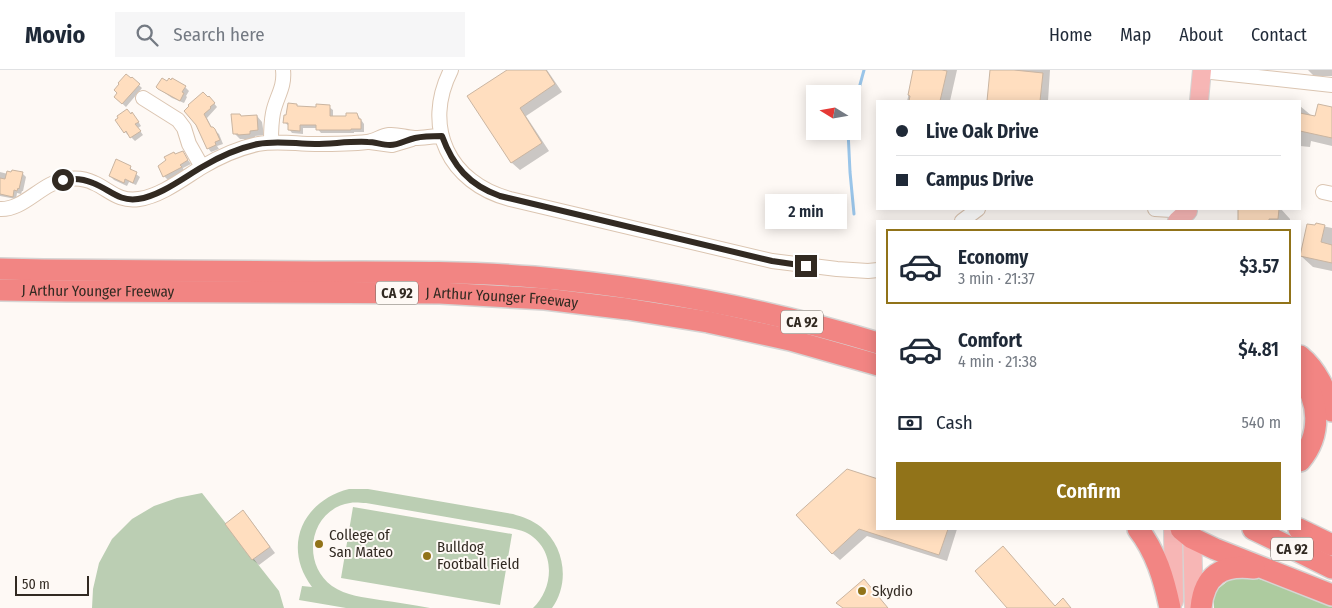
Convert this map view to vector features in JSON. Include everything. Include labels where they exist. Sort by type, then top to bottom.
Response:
[{"type":"highway","name":"J Arthur Younger Freeway","points":[[0,269],[492,274],[598,284],[725,304],[788,318],[876,342]]},
{"type":"highway","name":"J Arthur Younger Freeway","points":[[0,290],[427,293],[503,296],[585,303],[646,311],[729,326],[790,340],[876,364]]},
{"type":"highway","points":[[725,304],[819,316],[876,330]]},
{"type":"highway","points":[[790,340],[876,375]]},
{"type":"highway","points":[[1301,357],[1319,377],[1332,411]]},
{"type":"highway","points":[[1301,377],[1312,394],[1316,419],[1313,440],[1301,460]]},
{"type":"highway","points":[[1139,530],[1158,562],[1170,608]]},
{"type":"highway","name":"CA 92","points":[[1255,530],[1332,568]]},
{"type":"highway","name":"CA 92","points":[[1301,530],[1332,545]]},
{"type":"highway","points":[[1189,532],[1223,552],[1332,595]]},
{"type":"highway","points":[[1201,608],[1204,588],[1211,579],[1222,572],[1232,568],[1243,567],[1273,572]]},
{"type":"main road","points":[[1199,100],[1202,71]]},
{"type":"main road","points":[[1173,530],[1174,608]]},
{"type":"main road","points":[[1189,532],[1194,608]]},
{"type":"street","points":[[271,142],[272,113],[282,88],[283,70]]},
{"type":"street","points":[[451,70],[444,84],[440,104],[439,121],[442,136],[451,158],[463,173],[484,189],[500,196],[772,261],[837,269],[876,270]]},
{"type":"street","points":[[1202,71],[1332,85]]},
{"type":"street","points":[[143,98],[173,116],[181,124],[189,144],[202,167]]},
{"type":"street","points":[[0,210],[14,208],[48,186],[69,179],[94,183],[121,198],[140,199],[174,184],[202,167],[237,150],[258,144],[271,142],[314,144],[369,142],[392,145],[415,138],[442,136]]},
{"type":"street","points":[[963,220],[977,210]]},
{"type":"street","points":[[1160,210],[1187,216]]},
{"type":"green space","points":[[349,489],[368,489],[513,514],[531,521],[549,535],[560,555],[563,577],[558,598],[552,608],[533,608],[545,589],[549,568],[547,557],[542,547],[525,532],[366,503],[350,503],[336,507],[326,515],[318,526],[314,538],[313,551],[316,564],[322,576],[332,586],[349,594],[430,608],[346,608],[299,600],[302,586],[312,587],[303,572],[299,557],[298,542],[302,528],[309,515],[319,504],[333,495]]},
{"type":"green space","points":[[202,493],[279,591],[284,608],[92,608],[93,589],[99,563],[112,539],[132,519],[154,506],[177,498]]},
{"type":"green space","name":"Bulldog Football Field","points":[[353,507],[512,534],[500,605],[341,578]]},
{"type":"green space","points":[[1239,572],[1332,604],[1332,608],[1214,608],[1214,592]]},
{"type":"building","points":[[507,70],[546,70],[555,84],[520,108],[542,143],[511,163],[467,96]]},
{"type":"building","points":[[913,70],[947,71],[940,100],[909,100],[910,96],[908,95]]},
{"type":"building","points":[[990,70],[1043,73],[1040,100],[987,100]]},
{"type":"building","points":[[126,74],[140,84],[122,104],[114,97],[117,93],[114,90]]},
{"type":"building","points":[[162,78],[167,81],[169,78],[171,80],[172,78],[186,86],[180,101],[156,87]]},
{"type":"building","points":[[203,92],[215,103],[204,114],[211,127],[215,129],[220,140],[215,142],[216,145],[207,149],[196,125],[184,111]]},
{"type":"building","points":[[288,103],[297,104],[297,106],[316,107],[316,104],[330,105],[330,116],[346,116],[346,113],[357,113],[359,119],[361,119],[361,129],[316,130],[316,125],[300,125],[300,131],[288,130],[288,123],[283,123]]},
{"type":"building","points":[[1318,104],[1332,107],[1332,138],[1301,131],[1301,113],[1315,116]]},
{"type":"building","points":[[127,109],[131,114],[132,112],[139,122],[135,124],[141,131],[130,138],[115,120],[118,118],[117,116]]},
{"type":"building","points":[[231,114],[240,114],[241,116],[257,115],[258,130],[250,131],[250,134],[233,134]]},
{"type":"building","points":[[183,151],[188,160],[180,165],[182,167],[163,177],[158,166],[166,160],[164,157],[174,152],[175,154]]},
{"type":"building","points":[[116,159],[131,166],[130,169],[137,172],[133,183],[125,179],[124,183],[109,176]]},
{"type":"building","points":[[12,170],[23,172],[19,189],[17,191],[14,190],[13,197],[0,194],[0,178],[5,179],[7,171],[11,172]]},
{"type":"building","points":[[1238,210],[1279,210],[1278,219],[1238,220]]},
{"type":"building","points":[[1316,223],[1325,225],[1321,242],[1332,245],[1332,263],[1301,256],[1307,224],[1315,225]]},
{"type":"building","points":[[847,469],[876,478],[876,530],[948,530],[939,555],[859,529],[832,554],[796,515]]},
{"type":"building","points":[[243,510],[270,547],[252,560],[225,524]]},
{"type":"building","points":[[1003,546],[1055,606],[1063,598],[1071,608],[1007,608],[975,571]]},
{"type":"building","name":"Skydio","points":[[864,579],[888,608],[843,608],[836,603]]},
{"type":"waterway","points":[[860,85],[864,70]]},
{"type":"waterway","points":[[848,140],[854,214]]},
{"type":"place","name":"College of San Mateo","points":[[319,544]]},
{"type":"place","name":"Bulldog Football Field","points":[[427,556]]},
{"type":"place","name":"Skydio","points":[[862,591]]},
{"type":"route","points":[[63,180],[76,179],[88,181],[115,195],[136,200],[146,198],[163,190],[202,167],[237,150],[258,144],[271,142],[314,144],[369,142],[392,145],[415,138],[442,136],[457,167],[469,179],[490,193],[676,239],[772,261],[806,266]]}]
